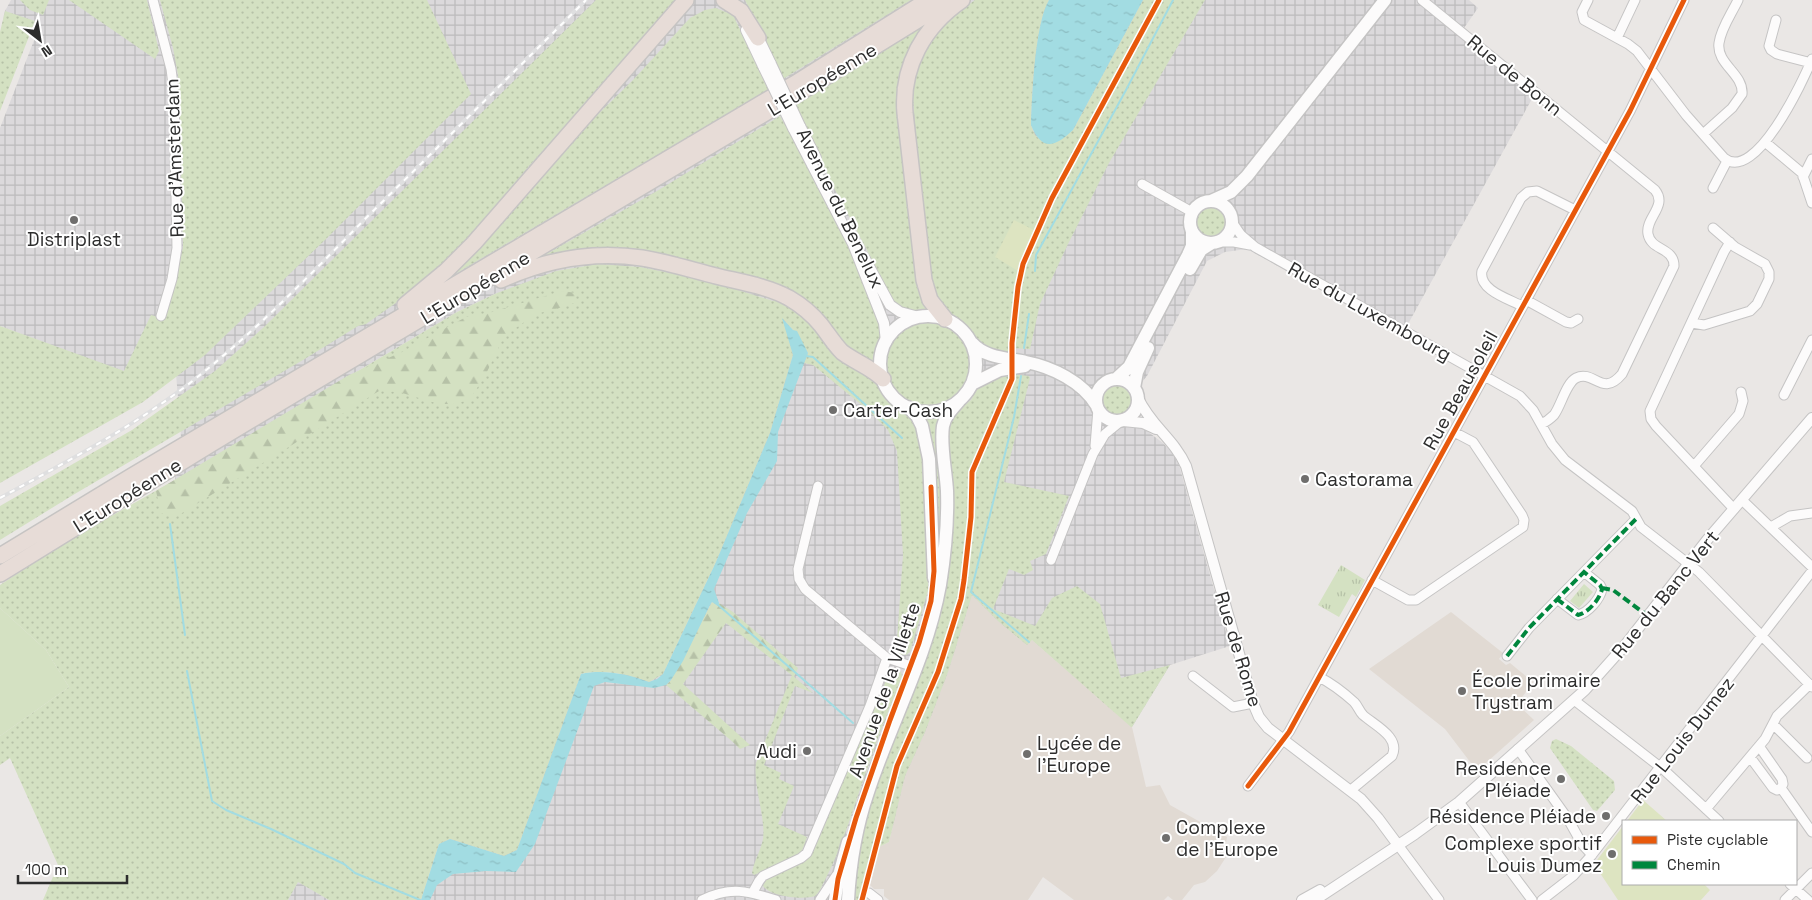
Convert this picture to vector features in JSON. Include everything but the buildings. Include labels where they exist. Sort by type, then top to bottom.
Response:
[{"type":"highway","points":[[203,434],[385,319],[414,298],[469,248],[686,0]]},
{"type":"highway","points":[[569,135],[626,77],[688,7],[700,0]]},
{"type":"highway","name":"L'Européenne","points":[[0,556],[794,84],[928,0]]},
{"type":"highway","name":"L'Européenne","points":[[0,574],[274,406],[824,78],[950,0]]},
{"type":"highway","points":[[945,319],[933,304],[925,285],[906,122],[905,95],[910,65],[922,41],[938,20],[962,0]]},
{"type":"highway","points":[[733,2],[758,38]]},
{"type":"highway","points":[[274,406],[380,349],[484,288],[554,262],[604,256],[651,260],[779,293],[812,316],[843,352],[883,379]]},
{"type":"main road","points":[[1045,368],[1022,366],[988,375],[972,384],[959,401],[946,408],[921,411],[908,407],[892,395],[883,379],[881,359],[886,342],[900,325],[919,317],[934,316],[945,319],[960,327],[972,343],[984,353],[1032,363],[1045,368],[1069,379],[1086,391],[1101,414],[1108,419],[1122,421],[1130,417],[1136,411],[1134,380],[1138,369],[1196,257],[1203,248],[1215,243],[1228,234],[1236,194],[1247,176],[1385,0]]},
{"type":"main road","points":[[1097,407],[1098,393],[1103,385],[1129,367],[1188,255],[1192,242],[1190,223],[1192,212],[1200,204],[1231,192],[1247,176]]},
{"type":"main road","points":[[1211,201],[1224,205],[1231,219]]},
{"type":"main road","points":[[1192,233],[1200,241],[1215,243]]},
{"type":"main road","points":[[972,343],[976,365],[972,384]]},
{"type":"main road","points":[[1069,379],[1090,383],[1112,380],[1127,382],[1136,393]]},
{"type":"main road","name":"Avenue de la Villette","points":[[848,900],[851,866],[863,807],[934,612],[944,550],[947,501],[943,426],[946,417],[959,401]]},
{"type":"main road","name":"Avenue de la Villette","points":[[835,900],[841,867],[864,793],[890,720],[914,667],[931,601],[934,566],[931,480],[928,454],[922,426],[917,416],[908,407]]},
{"type":"street","name":"Rue d'Amsterdam","points":[[153,0],[167,51],[174,92],[177,248],[172,279],[162,316]]},
{"type":"street","name":"Rue de Bonn","points":[[1422,0],[1658,193],[1659,204],[1648,227],[1648,236],[1653,244],[1670,254],[1673,258],[1674,266],[1619,378],[1612,383],[1606,384],[1585,376],[1575,378],[1555,413],[1541,424]]},
{"type":"street","points":[[1588,0],[1582,12],[1584,20],[1634,48],[1703,134],[1727,160],[1736,162],[1747,158],[1765,142],[1788,107],[1811,61],[1777,54],[1770,49],[1769,46],[1776,20]]},
{"type":"street","points":[[1617,38],[1635,0]]},
{"type":"street","name":"Rue Beausoleil","points":[[1248,786],[1284,740],[1319,677],[1633,106],[1684,0]]},
{"type":"street","points":[[1703,134],[1734,105],[1742,94],[1741,84],[1723,60],[1719,48],[1722,35],[1738,0]]},
{"type":"street","name":"Avenue du Benelux","points":[[733,2],[888,302],[896,310],[919,317]]},
{"type":"street","name":"Avenue du Benelux","points":[[758,38],[767,66]]},
{"type":"street","name":"Avenue du Benelux","points":[[797,127],[850,239],[884,324],[886,342]]},
{"type":"street","points":[[1765,142],[1800,172],[1811,199]]},
{"type":"street","points":[[1803,177],[1812,159]]},
{"type":"street","points":[[1713,188],[1727,160]]},
{"type":"street","points":[[1142,184],[1192,212]]},
{"type":"street","points":[[1575,210],[1537,191],[1528,192],[1521,198],[1481,276],[1482,282],[1487,287],[1566,322],[1571,323],[1578,319]]},
{"type":"street","name":"Rue du Luxembourg","points":[[1231,219],[1239,233],[1255,247]]},
{"type":"street","points":[[1692,323],[1704,325],[1750,311],[1757,304],[1770,275],[1765,264],[1730,242],[1713,228]]},
{"type":"street","name":"Rue du Luxembourg","points":[[1215,243],[1240,242],[1255,247],[1520,396],[1530,406],[1552,444],[1565,460],[1632,511],[1643,529],[1699,572],[1811,686]]},
{"type":"street","points":[[1730,242],[1650,411],[1651,419],[1656,426],[1734,509]]},
{"type":"street","points":[[1784,395],[1812,340]]},
{"type":"street","points":[[1694,466],[1739,414],[1743,401],[1741,392]]},
{"type":"street","name":"Rue de Rome","points":[[1136,393],[1150,418],[1177,449],[1186,466],[1257,713],[1266,725],[1284,740],[1351,790],[1370,808],[1396,843]]},
{"type":"street","points":[[1093,454],[1097,433],[1097,407]]},
{"type":"street","name":"Rue du Banc Vert","points":[[1302,900],[1459,802],[1590,685],[1626,644],[1689,563],[1812,418]]},
{"type":"street","points":[[1051,560],[1093,454],[1105,434],[1122,421]]},
{"type":"street","name":"Rue de Rome","points":[[1122,421],[1143,423],[1163,434]]},
{"type":"street","points":[[1372,580],[1408,600],[1416,600],[1523,527],[1524,520],[1520,512],[1474,443],[1454,432]]},
{"type":"street","points":[[818,486],[799,564],[799,579],[806,589],[887,658],[914,667]]},
{"type":"street","points":[[1742,500],[1812,569]]},
{"type":"street","points":[[1771,527],[1790,516],[1812,512]]},
{"type":"street","points":[[1507,656],[1526,631],[1636,518]]},
{"type":"street","name":"Rue Louis Dumez","points":[[1542,900],[1573,876],[1592,855],[1812,569]]},
{"type":"street","points":[[1557,599],[1577,614],[1582,615],[1587,611],[1600,596],[1602,590],[1600,585],[1584,572]]},
{"type":"street","points":[[753,892],[758,881],[764,876],[801,858],[807,853],[870,706],[887,658]]},
{"type":"street","points":[[1193,676],[1233,707],[1253,703]]},
{"type":"street","points":[[1319,677],[1355,702],[1361,713],[1385,732],[1394,745],[1392,756],[1351,790]]},
{"type":"street","points":[[1706,809],[1769,734],[1777,716],[1811,686]]},
{"type":"street","points":[[1574,700],[1661,767],[1718,820]]},
{"type":"street","points":[[1773,724],[1807,758]]},
{"type":"street","points":[[1759,746],[1782,779],[1783,784],[1781,788]]},
{"type":"street","points":[[1518,750],[1570,823],[1582,844],[1592,855]]},
{"type":"street","points":[[1750,757],[1772,788],[1776,790],[1781,788]]},
{"type":"street","points":[[1781,788],[1812,832]]},
{"type":"street","points":[[1459,802],[1532,900]]},
{"type":"street","points":[[1396,843],[1439,900]]},
{"type":"street","name":"Rue du Banc Vert","points":[[1315,900],[1396,843]]},
{"type":"street","points":[[820,900],[841,867]]},
{"type":"street","points":[[1797,883],[1812,873]]},
{"type":"street","points":[[1785,900],[1793,886],[1808,900]]},
{"type":"street","points":[[702,900],[733,890],[753,892],[772,899]]},
{"type":"street","points":[[869,893],[878,900]]},
{"type":"shaded area","points":[[11,0],[1469,0],[1478,8],[1464,28],[1508,64],[1504,73],[1533,97],[1402,335],[1247,249],[1225,252],[1207,261],[1147,376],[1119,410],[1163,443],[1173,454],[1179,465],[1230,646],[1170,665],[1132,727],[1032,640],[879,847],[865,900],[421,900],[439,844],[573,692],[581,674],[663,674],[716,562],[497,293],[457,312],[175,480],[181,437],[172,322],[151,316],[124,372],[0,326],[0,128],[38,30],[3,19]]},
{"type":"shaded area","name":"Lycée de l'Europe","points":[[972,595],[998,621],[1027,645],[1032,640],[1132,727],[1146,787],[1160,785],[1170,805],[1227,837],[1225,849],[1228,854],[1217,871],[1205,882],[1194,885],[1182,900],[1173,900],[1168,896],[1164,900],[1074,900],[1043,877],[1028,900],[889,900],[884,896],[884,889],[874,889],[870,885],[879,847],[889,842],[905,776],[925,732],[948,672]]},
{"type":"shaded area","name":"École primaire Trystram","points":[[1451,612],[1503,653],[1499,659],[1506,665],[1510,663],[1533,682],[1517,704],[1534,720],[1477,771],[1445,729],[1369,669]]},
{"type":"shaded area","points":[[298,881],[329,900],[288,900]]},
{"type":"green space","points":[[20,0],[49,0],[43,15],[30,10]]},
{"type":"green space","points":[[69,0],[147,0],[159,51],[155,59]]},
{"type":"green space","points":[[160,0],[427,0],[471,94],[325,240],[205,355],[143,402],[0,483],[0,326],[124,371],[151,315],[165,319],[176,282],[183,246],[178,75]]},
{"type":"green space","points":[[596,0],[679,0],[529,166],[459,249],[403,298],[366,324],[358,326],[0,540],[0,506],[132,430],[215,371],[264,327]]},
{"type":"green space","points":[[745,0],[911,0],[783,79]]},
{"type":"green space","points":[[975,0],[1049,0],[1040,25],[1037,42],[1031,112],[1031,125],[1035,135],[1043,142],[1073,130],[1143,0],[1205,0],[1109,163],[1068,244],[1040,304],[1030,349],[1009,348],[1007,355],[978,344],[967,327],[947,314],[935,297],[927,267],[912,87],[921,58],[933,36],[941,27]]},
{"type":"green space","points":[[716,8],[733,15],[769,89],[438,284],[690,18],[705,10]]},
{"type":"green space","points":[[5,11],[35,21],[0,111],[0,32]]},
{"type":"green space","points":[[927,23],[905,70],[933,310],[907,311],[895,303],[834,188],[795,106]]},
{"type":"green space","points":[[780,116],[849,241],[882,328],[877,367],[848,351],[806,304],[660,257],[538,259],[657,191]]},
{"type":"green space","points":[[1211,207],[1217,208],[1222,212],[1226,217],[1226,229],[1222,234],[1217,238],[1211,239],[1205,238],[1200,234],[1196,229],[1195,223],[1196,217],[1200,212],[1205,208]]},
{"type":"green space","points":[[1014,220],[1034,230],[1018,271],[995,257]]},
{"type":"green space","points":[[598,264],[640,267],[707,280],[773,301],[775,298],[790,305],[880,385],[887,397],[913,418],[922,434],[929,562],[928,591],[910,652],[906,655],[896,654],[903,555],[897,451],[888,430],[869,411],[813,365],[804,363],[808,353],[793,330],[783,319],[793,355],[770,433],[716,562],[663,674],[649,682],[615,673],[581,674],[517,850],[504,856],[450,839],[439,844],[421,900],[329,900],[298,882],[288,900],[43,900],[58,865],[10,758],[0,765],[0,736],[69,687],[46,650],[0,608],[0,585],[67,541],[175,480],[457,312],[497,293],[556,271]]},
{"type":"green space","points":[[562,291],[576,293],[574,303],[536,314],[504,336],[485,376],[469,400],[453,404],[439,404],[399,392],[379,391],[174,518],[161,513],[156,491],[349,375],[402,352],[466,317],[492,312]]},
{"type":"green space","points":[[928,319],[945,323],[959,332],[968,346],[972,363],[968,380],[959,394],[945,403],[928,407],[911,403],[897,394],[888,380],[884,363],[888,346],[897,332],[911,323]]},
{"type":"green space","points":[[1002,373],[1029,376],[1030,378],[1004,482],[1069,496],[1046,554],[1030,561],[1033,570],[1024,575],[1009,569],[993,609],[1035,626],[1052,598],[1077,586],[1100,604],[1121,678],[1170,665],[1131,727],[1032,640],[1027,645],[998,621],[972,595],[948,672],[925,732],[905,776],[889,842],[879,847],[865,900],[854,900],[858,858],[871,801],[943,599],[945,436],[954,414],[971,400],[978,388]]},
{"type":"green space","points":[[1117,385],[1123,386],[1128,390],[1132,395],[1132,407],[1128,412],[1123,416],[1117,417],[1111,416],[1106,412],[1102,407],[1101,401],[1102,395],[1106,390],[1111,386]]},
{"type":"green space","points":[[945,415],[940,568],[923,418]]},
{"type":"green space","points":[[1341,565],[1365,580],[1356,597],[1352,594],[1339,617],[1318,605]]},
{"type":"green space","points":[[1584,584],[1593,592],[1579,608],[1570,601]]},
{"type":"green space","points":[[712,602],[717,605],[719,603],[733,612],[798,668],[794,677],[726,623],[683,684],[750,745],[740,749],[666,685],[671,680]]},
{"type":"green space","points":[[0,608],[46,650],[69,687],[0,736]]},
{"type":"green space","points":[[895,670],[901,672],[902,676],[878,737],[839,851],[820,890],[815,896],[803,898],[788,897],[767,890],[763,886],[767,878],[805,861],[809,856],[888,676]]},
{"type":"green space","points":[[792,675],[813,693],[795,686],[764,765],[781,773],[779,779],[794,786],[778,824],[807,837],[801,854],[754,875],[752,873],[754,864],[763,839],[763,821],[756,782],[756,763]]},
{"type":"green space","points":[[1556,739],[1571,746],[1614,781],[1615,790],[1597,811],[1593,810],[1550,748],[1552,741]]},
{"type":"green space","name":"Complexe sportif Louis Dumez","points":[[1643,800],[1666,820],[1628,820]]},
{"type":"green space","name":"Complexe sportif Louis Dumez","points":[[1622,827],[1622,885],[1705,885],[1710,890],[1701,900],[1618,900],[1594,864]]},
{"type":"water","points":[[1049,0],[1143,0],[1073,130],[1055,143],[1049,144],[1040,140],[1031,125],[1037,42],[1044,11]]},
{"type":"water","points":[[782,318],[793,330],[797,331],[808,353],[778,432],[777,461],[747,513],[714,589],[719,603],[718,606],[712,602],[710,605],[683,661],[666,685],[654,688],[605,682],[594,686],[535,844],[516,872],[486,871],[453,874],[437,885],[430,900],[421,900],[439,844],[450,839],[504,856],[517,850],[581,674],[615,673],[649,682],[663,674],[716,562],[770,433],[793,355]]},
{"type":"waterway","points":[[1035,271],[1036,255],[1173,0]]},
{"type":"waterway","points":[[1024,348],[1029,314]]},
{"type":"waterway","points":[[806,356],[813,357],[902,438]]},
{"type":"waterway","points":[[1021,376],[1014,417],[971,592],[1029,642]]},
{"type":"waterway","points":[[170,524],[185,635]]},
{"type":"waterway","points":[[717,604],[853,723]]},
{"type":"waterway","points":[[187,671],[212,801],[226,810],[344,864],[355,873],[420,900]]},
{"type":"railway","points":[[0,498],[119,432],[164,402],[210,367],[300,284],[586,0]]},
{"type":"marked path","points":[[1507,656],[1529,628],[1636,519]]},
{"type":"marked path","points":[[1557,599],[1578,615],[1586,612],[1599,597],[1602,589],[1600,585],[1584,572]]},
{"type":"marked path","points":[[1602,588],[1613,590],[1648,616]]},
{"type":"cycle path","points":[[862,900],[897,766],[938,672],[961,599],[971,517],[972,472],[1012,379],[1012,343],[1018,287],[1023,264],[1052,198],[1159,0]]},
{"type":"cycle path","points":[[1248,786],[1289,732],[1630,111],[1684,0]]},
{"type":"cycle path","points":[[835,900],[838,879],[856,818],[919,643],[931,601],[934,571],[931,487]]},
{"type":"place","name":"Distriplast","points":[[74,220]]},
{"type":"place","name":"Carter-Cash","points":[[833,410]]},
{"type":"place","name":"Castorama","points":[[1305,479]]},
{"type":"place","name":"École primaire Trystram","points":[[1462,691]]},
{"type":"place","name":"Audi","points":[[807,751]]},
{"type":"place","name":"Lycée de l'Europe","points":[[1027,754]]},
{"type":"place","name":"Residence Pléiade","points":[[1561,779]]},
{"type":"place","name":"Résidence Pléiade","points":[[1606,816]]},
{"type":"place","name":"Complexe de l'Europe","points":[[1166,838]]},
{"type":"place","name":"Complexe sportif Louis Dumez","points":[[1612,854]]}]
